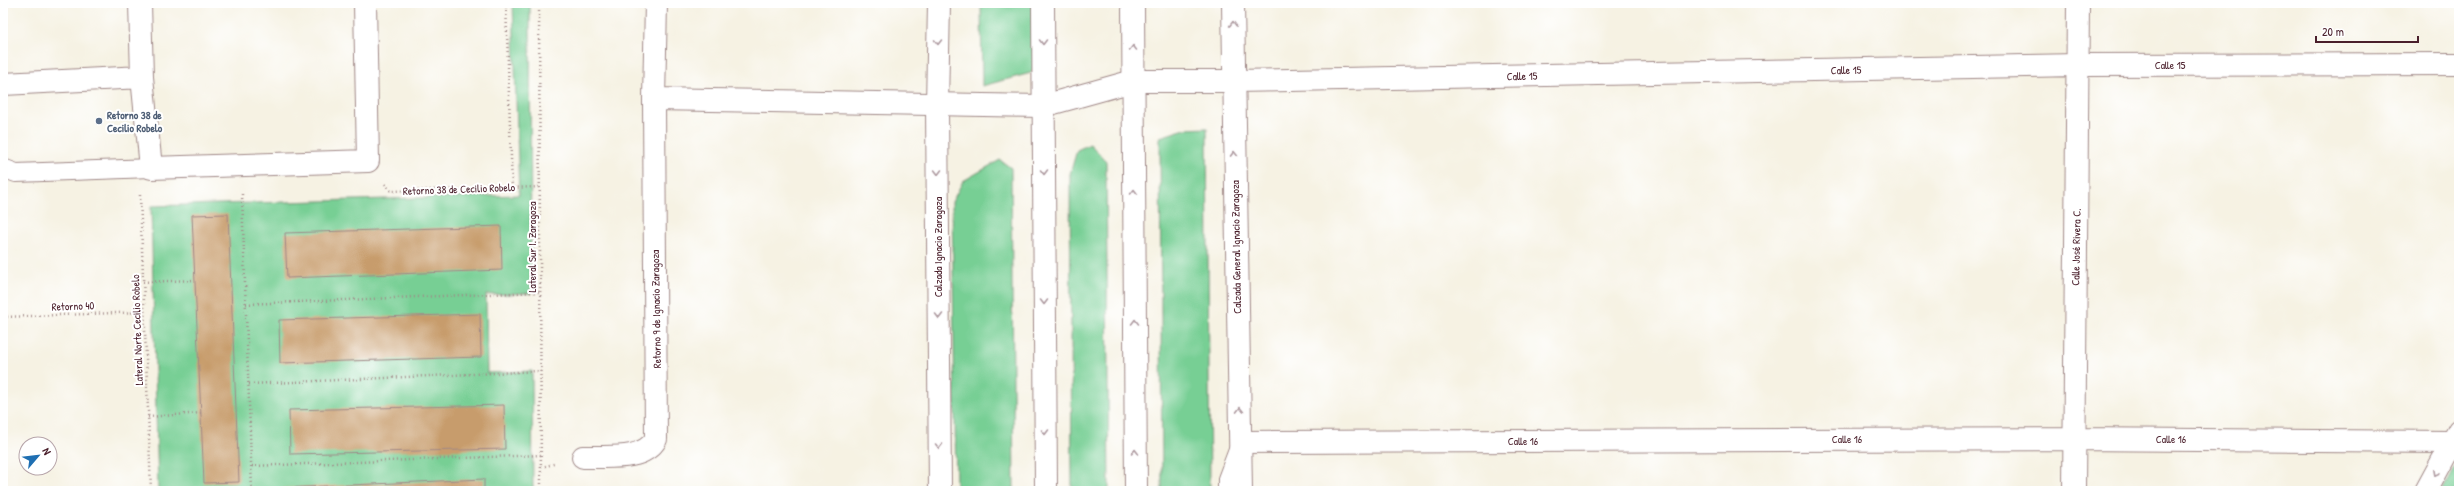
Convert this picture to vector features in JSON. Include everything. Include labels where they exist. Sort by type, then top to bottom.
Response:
[{"type":"street","points":[[140,3],[145,168],[241,164],[368,162],[365,3]]},
{"type":"street","name":"Retorno 9 de Ignacio Zaragoza","points":[[583,457],[632,455],[652,447],[656,439],[654,99],[656,3]]},
{"type":"street","name":"Calzada Ignacio Zaragoza","points":[[939,3],[937,105],[940,491]]},
{"type":"street","points":[[1043,3],[1046,491]]},
{"type":"street","points":[[1133,3],[1136,491]]},
{"type":"street","name":"Calzada General Ignacio Zaragoza","points":[[1233,3],[1233,82],[1241,491]]},
{"type":"street","name":"Calle José Rivera C.","points":[[2074,491],[2078,3]]},
{"type":"street","name":"Calle 15","points":[[937,105],[1043,106],[1133,81],[1233,82],[2078,65],[2459,64]]},
{"type":"street","points":[[3,84],[142,77]]},
{"type":"street","points":[[654,99],[937,105]]},
{"type":"street","points":[[2426,491],[2456,436]]},
{"type":"street","name":"Calle 16","points":[[1241,442],[2456,436]]},
{"type":"lane","points":[[3,168],[16,173],[145,168]]},
{"type":"lane","points":[[1227,491],[1227,479],[1241,442]]},
{"type":"path","points":[[506,3],[512,188]]},
{"type":"path","name":"Lateral Sur I. Zaragoza","points":[[539,3],[541,491]]},
{"type":"path","name":"Retorno 38 de Cecilio Robelo","points":[[368,162],[391,191],[540,187]]},
{"type":"path","points":[[241,164],[252,491]]},
{"type":"path","name":"Lateral Norte Cecilio Robelo","points":[[145,168],[143,282],[151,491]]},
{"type":"path","points":[[143,282],[195,280]]},
{"type":"path","points":[[246,304],[540,292]]},
{"type":"path","name":"Retorno 40","points":[[3,316],[144,312]]},
{"type":"path","points":[[249,384],[541,371]]},
{"type":"path","points":[[148,417],[201,414]]},
{"type":"path","points":[[252,466],[542,455]]},
{"type":"green space","points":[[513,3],[530,3],[531,293],[486,295],[487,373],[532,371],[533,491],[158,491],[151,206],[519,195]]},
{"type":"green space","points":[[981,3],[1042,3],[1043,58],[1031,73],[982,86]]},
{"type":"green space","points":[[1207,128],[1210,491],[1162,491],[1160,137],[1185,129]]},
{"type":"green space","points":[[1090,144],[1106,161],[1109,491],[1072,491],[1070,174],[1077,150]]},
{"type":"green space","points":[[1000,160],[1011,168],[1014,491],[956,491],[952,202],[963,181]]},
{"type":"green space","points":[[2459,459],[2459,491],[2442,491]]},
{"type":"building","points":[[228,214],[239,482],[204,483],[192,215]]},
{"type":"building","points":[[501,226],[502,270],[287,278],[285,233]]},
{"type":"building","points":[[480,314],[481,357],[280,363],[279,320]]},
{"type":"building","points":[[504,405],[505,449],[290,454],[289,410]]},
{"type":"building","points":[[484,479],[484,491],[283,491],[283,488]]},
{"type":"place","name":"Retorno 38 de Cecilio Robelo","points":[[99,121]]}]
